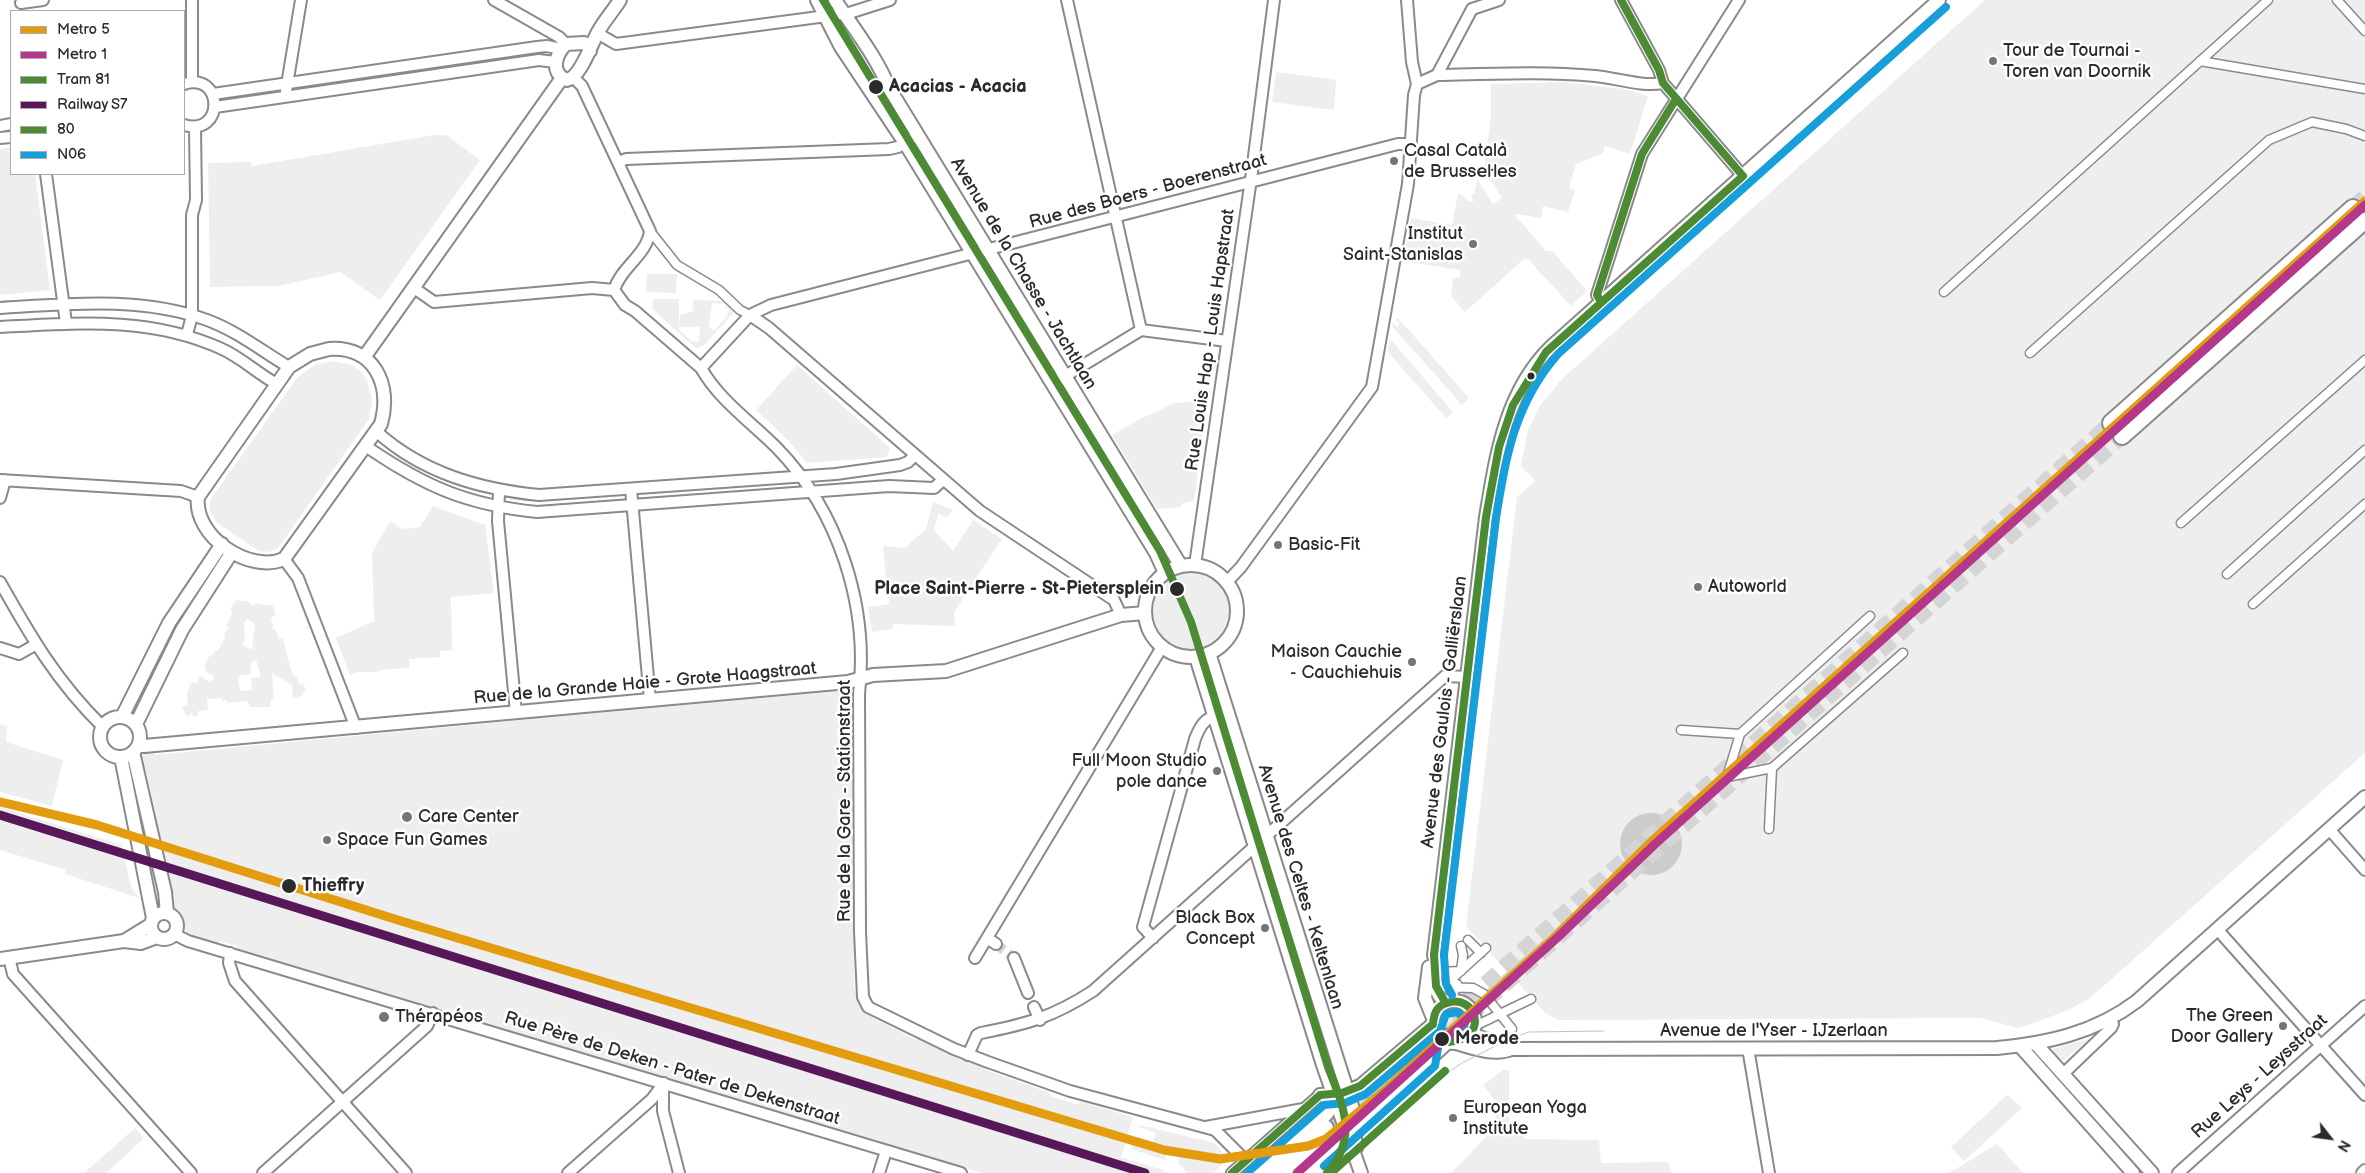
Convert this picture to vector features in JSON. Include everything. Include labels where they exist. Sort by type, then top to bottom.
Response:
[{"type":"highway","points":[[2111,423],[2352,208]]},
{"type":"highway","points":[[2122,436],[2364,221]]},
{"type":"highway","points":[[1258,1173],[1326,1112],[1333,1094]]},
{"type":"highway","points":[[1275,1173],[1346,1140]]},
{"type":"highway","points":[[1293,1173],[1346,1140]]},
{"type":"highway","points":[[1312,1173],[1346,1140]]},
{"type":"street","points":[[21,5],[43,0]]},
{"type":"street","points":[[185,125],[195,127],[206,122],[215,107],[213,94],[202,84],[188,83],[192,0]]},
{"type":"street","points":[[286,97],[286,85],[301,0]]},
{"type":"street","points":[[494,0],[559,37],[564,47]]},
{"type":"street","points":[[364,356],[567,78],[585,47],[598,33],[620,0]]},
{"type":"street","name":"Avenue de la Chasse - Jachtlaan","points":[[817,0],[842,47],[905,143],[1165,573]]},
{"type":"street","name":"Avenue de la Chasse - Jachtlaan","points":[[834,0],[864,42],[917,135],[1181,566]]},
{"type":"street","points":[[598,33],[616,44],[844,14],[890,0]]},
{"type":"street","points":[[1067,0],[1141,330]]},
{"type":"street","name":"Rue Louis Hap - Louis Hapstraat","points":[[1194,565],[1250,183],[1274,0]]},
{"type":"street","points":[[1226,582],[1241,567],[1372,387],[1408,184],[1414,95],[1417,84],[1414,77],[1407,0]]},
{"type":"street","points":[[1437,76],[1470,5],[1499,0]]},
{"type":"street","points":[[1621,0],[1659,70],[1663,83],[1743,176]]},
{"type":"street","points":[[1601,302],[1597,295],[1642,154],[1739,0]]},
{"type":"street","name":"Avenue des Gaulois - Galliërslaan","points":[[1448,1001],[1439,998],[1436,988],[1434,955],[1493,472],[1504,427],[1513,405],[1537,363],[1546,352],[1939,0]]},
{"type":"street","points":[[1944,292],[2268,0]]},
{"type":"street","points":[[2337,0],[2365,31]]},
{"type":"street","points":[[213,94],[286,85],[536,47],[585,47]]},
{"type":"street","points":[[564,47],[555,62],[558,73],[582,86],[650,232],[677,265],[719,290],[740,310],[769,328],[980,511],[1114,600],[1121,615]]},
{"type":"street","points":[[215,107],[538,60],[555,62]]},
{"type":"street","points":[[2200,61],[2365,89]]},
{"type":"street","points":[[1417,84],[1437,76],[1537,73],[1595,76],[1646,84],[1663,83]]},
{"type":"street","points":[[2030,353],[2269,140],[2312,122],[2346,129],[2365,136]]},
{"type":"street","points":[[187,334],[192,316],[192,215],[196,200],[195,127]]},
{"type":"street","points":[[619,162],[626,159],[722,154],[888,149],[905,143],[917,135]]},
{"type":"street","name":"Rue des Boers - Boerenstraat","points":[[750,315],[771,305],[1398,144],[1411,144]]},
{"type":"street","points":[[46,175],[66,323]]},
{"type":"street","points":[[414,288],[434,302],[592,288],[614,290],[618,277],[649,241],[650,232]]},
{"type":"street","name":"Rue de la Gare - Stationstraat","points":[[614,290],[625,305],[635,311],[701,368],[710,384],[778,450],[819,502],[840,548],[851,583],[860,626],[862,665],[860,932],[863,997],[868,1007],[879,1014],[968,1055],[1070,1091],[1206,1127]]},
{"type":"street","points":[[0,308],[64,304],[120,304],[192,316],[243,338],[289,367]]},
{"type":"street","points":[[701,368],[750,315]]},
{"type":"street","points":[[0,327],[114,322],[187,334],[224,349],[277,384]]},
{"type":"street","points":[[1052,384],[1141,330],[1227,341]]},
{"type":"street","points":[[345,349],[364,356],[375,370],[383,388],[384,413],[377,432],[284,559],[275,563],[261,563],[227,548],[200,519],[196,506],[198,496],[289,367],[300,359],[319,350],[345,349]]},
{"type":"street","points":[[2181,523],[2365,360]]},
{"type":"street","points":[[377,432],[432,469],[499,491],[539,495],[798,476],[891,467],[908,462],[914,455]]},
{"type":"street","points":[[367,446],[404,472],[471,501],[537,512],[889,486],[934,488],[943,480]]},
{"type":"street","points":[[2227,574],[2365,450]]},
{"type":"street","points":[[0,498],[3,480],[181,491],[198,496]]},
{"type":"street","points":[[632,489],[650,700]]},
{"type":"street","points":[[499,491],[498,507],[516,713]]},
{"type":"street","points":[[2253,604],[2365,504]]},
{"type":"street","points":[[122,717],[169,623],[227,548]]},
{"type":"street","points":[[136,724],[182,630],[227,548]]},
{"type":"street","points":[[284,559],[298,578],[356,728]]},
{"type":"street","points":[[1194,565],[1212,570],[1226,582],[1236,604],[1234,624],[1224,642],[1209,653],[1196,657],[1179,655],[1162,647],[1150,632],[1145,614],[1149,593],[1156,581],[1165,573],[1181,566],[1194,565]]},
{"type":"street","points":[[0,582],[35,645],[72,695],[103,727]]},
{"type":"street","name":"Rue de la Grande Haie - Grote Haagstraat","points":[[136,748],[848,682],[873,675],[946,671],[1121,615],[1145,614]]},
{"type":"street","points":[[1870,616],[1740,734],[1728,777],[1772,768],[1903,653]]},
{"type":"street","points":[[0,648],[19,654],[35,645]]},
{"type":"street","points":[[975,958],[991,941],[1162,647]]},
{"type":"street","name":"Avenue des Celtes - Keltenlaan","points":[[1209,653],[1266,836],[1346,1140],[1361,1173]]},
{"type":"street","name":"Avenue des Celtes - Keltenlaan","points":[[1196,657],[1333,1094]]},
{"type":"street","points":[[968,1055],[977,1036],[981,1033],[1040,1020],[1073,1004],[1093,991],[1445,676],[1467,677]]},
{"type":"street","points":[[1153,938],[1143,927],[1195,739],[1201,725],[1208,718],[1228,712]]},
{"type":"street","points":[[121,757],[152,921],[152,932],[157,937],[164,939],[174,934],[177,924],[175,919],[167,913],[146,808],[136,748],[140,732],[136,724],[122,717],[111,719],[103,727],[101,734],[103,746],[111,754],[121,757],[136,748]]},
{"type":"street","points":[[1681,730],[1740,734]]},
{"type":"street","points":[[1769,829],[1772,768]]},
{"type":"street","name":"Avenue de l'Yser - IJzerlaan","points":[[1452,1043],[1504,1052],[1511,1049],[1997,1048],[2036,1044],[2087,1030],[2137,1001],[2365,797]]},
{"type":"street","points":[[129,801],[146,808]]},
{"type":"street","points":[[2329,829],[2365,870]]},
{"type":"street","points":[[124,941],[152,921],[157,914],[167,913]]},
{"type":"street","points":[[2217,929],[2365,1095]]},
{"type":"street","name":"Rue Père de Deken - Pater de Dekenstraat","points":[[174,934],[188,941],[961,1173]]},
{"type":"street","points":[[157,937],[141,943],[124,941],[4,958],[13,974],[191,1173]]},
{"type":"street","points":[[1468,940],[1484,951],[1443,987],[1473,988],[1484,994],[1512,1029]]},
{"type":"street","points":[[1448,1001],[1456,987],[1461,971],[1463,960],[1461,946]]},
{"type":"street","points":[[230,953],[229,963],[235,981],[406,1173]]},
{"type":"street","name":"Avenue des Gaulois - Galliërslaan","points":[[1433,1021],[1425,998],[1429,962],[1434,955]]},
{"type":"street","points":[[1014,958],[1028,993]]},
{"type":"street","points":[[1440,972],[1461,971]]},
{"type":"street","points":[[1473,1029],[1501,1013],[1532,999]]},
{"type":"street","points":[[1232,1173],[1304,1109],[1333,1094],[1360,1086],[1433,1021],[1439,1006],[1448,1001],[1458,1001],[1469,1007],[1475,1019],[1473,1029],[1468,1038],[1452,1043],[1372,1112],[1346,1140]]},
{"type":"street","name":"Rue Leys - Leysstraat","points":[[2178,1173],[2365,1006]]},
{"type":"street","points":[[1034,1007],[1040,1020]]},
{"type":"street","points":[[262,1173],[427,1026],[433,1013]]},
{"type":"street","points":[[2063,1074],[2111,1028],[2113,1024],[2110,1018]]},
{"type":"street","points":[[1433,1021],[1438,1036],[1452,1043]]},
{"type":"street","name":"Avenue de l'Yser - IJzerlaan","points":[[1473,1029],[1511,1049]]},
{"type":"street","points":[[2036,1044],[2152,1173]]},
{"type":"street","points":[[2020,1046],[2133,1173]]},
{"type":"street","points":[[1748,1048],[1769,1173]]},
{"type":"street","points":[[568,1173],[652,1099],[664,1083]]},
{"type":"street","points":[[664,1083],[663,1112],[679,1173]]},
{"type":"street","points":[[1206,1127],[1304,1109]]},
{"type":"street","points":[[1206,1127],[1224,1136],[1246,1161]]},
{"type":"street","points":[[879,1173],[886,1150]]},
{"type":"street","points":[[2362,1173],[2365,1170]]},
{"type":"shaded area","points":[[1985,0],[2365,0],[2365,222],[2346,202],[2106,417],[2122,436],[2365,228],[2365,753],[2089,999],[2066,1011],[2025,1026],[2018,1028],[1980,1018],[1558,1020],[1545,1013],[1466,926],[1517,497],[1535,481],[1521,466],[1528,430],[1541,404],[1562,379]]},
{"type":"shaded area","points":[[1276,72],[1336,80],[1334,110],[1272,102]]},
{"type":"shaded area","points":[[1565,82],[1625,89],[1648,96],[1630,154],[1605,146],[1602,154],[1576,164],[1569,188],[1575,190],[1568,212],[1543,206],[1541,218],[1515,215],[1546,251],[1552,251],[1587,291],[1571,306],[1528,259],[1524,259],[1465,312],[1451,296],[1453,279],[1460,277],[1460,270],[1403,261],[1411,218],[1452,225],[1458,194],[1462,195],[1469,202],[1474,201],[1471,195],[1474,194],[1477,179],[1493,204],[1502,198],[1484,169],[1491,117],[1491,84]]},
{"type":"shaded area","points":[[434,135],[446,135],[480,160],[380,300],[340,272],[279,286],[210,287],[208,163],[251,162],[252,166]]},
{"type":"shaded area","points":[[10,147],[10,175],[35,175],[50,290],[0,295],[0,149]]},
{"type":"shaded area","points":[[647,274],[677,274],[676,293],[646,292]]},
{"type":"shaded area","points":[[653,299],[679,299],[679,327],[680,315],[693,311],[693,300],[727,301],[736,310],[704,345],[697,349],[652,309]],"holes":[[[712,303],[725,304],[729,311],[726,318],[714,330],[709,327]],[[679,327],[700,327],[699,342],[691,341],[678,329]]]},
{"type":"shaded area","points":[[1398,318],[1469,398],[1462,405],[1392,326],[1393,323],[1397,327],[1400,324],[1396,320]]},
{"type":"shaded area","points":[[1390,339],[1453,412],[1446,418],[1388,352]]},
{"type":"shaded area","points":[[333,361],[352,365],[361,371],[367,380],[372,400],[369,419],[278,548],[269,552],[259,551],[216,522],[210,511],[210,500],[297,378],[314,365]]},
{"type":"shaded area","points":[[797,365],[890,448],[887,457],[807,463],[787,439],[756,410]]},
{"type":"shaded area","points":[[1175,403],[1206,404],[1194,501],[1183,503],[1180,507],[1157,509],[1112,435],[1142,418]]},
{"type":"shaded area","points":[[933,502],[953,510],[947,517],[938,514],[934,530],[953,551],[973,520],[1002,539],[954,612],[955,626],[893,624],[893,629],[872,632],[868,607],[889,604],[883,546],[905,548],[926,529]]},
{"type":"shaded area","points":[[433,506],[485,525],[494,593],[451,597],[452,650],[440,651],[440,657],[409,659],[409,668],[379,670],[379,672],[358,672],[350,675],[336,638],[374,621],[372,553],[390,521],[403,529],[420,527]]},
{"type":"shaded area","points":[[215,560],[219,563],[138,709],[133,707],[171,630]]},
{"type":"shaded area","points":[[1183,571],[1199,571],[1220,582],[1231,603],[1231,619],[1220,640],[1199,651],[1183,651],[1169,645],[1157,633],[1151,619],[1151,603],[1157,589],[1169,577]]},
{"type":"shaded area","points":[[236,600],[250,602],[250,604],[255,605],[255,603],[273,606],[276,615],[270,618],[274,626],[272,629],[275,629],[279,639],[283,639],[294,677],[297,676],[299,684],[303,683],[306,691],[302,692],[303,695],[293,699],[292,685],[272,673],[274,699],[271,700],[270,707],[250,707],[247,701],[227,703],[227,700],[222,701],[222,698],[207,699],[208,710],[198,711],[198,716],[193,717],[192,712],[188,717],[181,706],[188,706],[187,692],[192,682],[196,684],[200,676],[211,682],[214,676],[205,671],[207,668],[204,666],[210,655],[212,656],[215,651],[218,651],[226,636],[224,635],[229,626],[226,625],[233,612],[230,610]],"holes":[[[247,619],[255,624],[252,650],[242,644],[245,640],[244,623]],[[256,660],[261,677],[251,678],[252,690],[240,691],[238,676],[250,674],[252,662]]]},
{"type":"shaded area","points":[[839,688],[848,688],[854,696],[855,703],[852,704],[854,987],[860,1006],[868,1015],[916,1040],[918,1037],[987,1067],[986,1070],[1048,1092],[1052,1097],[1076,1104],[1082,1102],[1133,1117],[1121,1157],[1163,1170],[1165,1173],[981,1173],[905,1149],[903,1152],[877,1144],[877,1140],[687,1084],[686,1087],[645,1072],[636,1073],[636,1069],[458,1015],[456,1018],[439,1013],[439,1009],[423,1004],[421,1007],[410,1004],[411,1001],[256,954],[255,957],[236,951],[237,946],[227,943],[218,941],[217,946],[188,935],[180,915],[172,908],[164,871],[168,870],[163,849],[160,849],[153,816],[156,815],[146,769],[143,769],[141,755],[144,752],[153,751],[154,755],[522,720],[538,716],[539,718],[838,691]]},
{"type":"shaded area","points":[[0,724],[7,726],[6,742],[63,760],[52,806],[0,792]]},
{"type":"shaded area","points":[[0,807],[122,845],[131,887],[139,898],[65,874],[66,870],[0,850]]},
{"type":"shaded area","points":[[1645,813],[1657,813],[1673,822],[1680,832],[1682,844],[1680,856],[1673,866],[1657,875],[1645,875],[1634,870],[1625,861],[1620,850],[1620,838],[1625,827],[1634,818]]},
{"type":"shaded area","points":[[1454,1008],[1464,1012],[1468,1022],[1464,1032],[1454,1036],[1444,1032],[1440,1022],[1444,1012]]},
{"type":"shaded area","points":[[2089,1039],[2063,1061],[2053,1052],[2053,1049]]},
{"type":"shaded area","points":[[1503,1070],[1509,1070],[1509,1124],[1526,1139],[1599,1140],[1601,1163],[1668,1162],[1672,1173],[1451,1173],[1498,1125],[1495,1113],[1500,1106],[1483,1085]]},
{"type":"shaded area","points":[[2007,1095],[2022,1108],[1964,1161],[1951,1147]]},
{"type":"shaded area","points":[[1140,1125],[1215,1143],[1223,1153],[1222,1164],[1214,1173],[1188,1173],[1178,1163],[1179,1157],[1176,1153],[1168,1152],[1165,1160],[1131,1149],[1135,1137],[1153,1142],[1156,1133],[1139,1127]]},
{"type":"shaded area","points":[[135,1128],[144,1138],[122,1159],[106,1173],[84,1173]]},
{"type":"shaded area","points":[[1997,1144],[2023,1173],[1949,1173]]},
{"type":"tunnel","points":[[2353,208],[2365,197]]},
{"type":"tunnel","points":[[1325,1128],[2111,423]]},
{"type":"tunnel","points":[[1342,1129],[2122,436]]},
{"type":"tunnel","points":[[996,944],[1014,958]]},
{"type":"tram line","name":"81","points":[[823,0],[1160,551],[1191,622],[1328,1067],[1343,1108],[1345,1121],[1343,1147],[1337,1160],[1327,1173]]},
{"type":"tram line","points":[[1301,966],[1309,1008]]},
{"type":"tram line","points":[[1335,1173],[1441,1077],[1462,1063],[1509,1039],[1529,1032],[1604,1031]]},
{"type":"metro line","name":"5","points":[[0,802],[97,825],[401,921],[1164,1150],[1220,1159],[1308,1146],[1326,1139],[1383,1092],[1556,936],[1652,841],[2365,201]]},
{"type":"metro line","name":"1","points":[[1297,1173],[1558,937],[1654,845],[2365,205]]},
{"type":"rail line","name":"S7","points":[[0,815],[1145,1173]]},
{"type":"transit line","name":"80","points":[[1621,0],[1659,70],[1663,83],[1743,176]]},
{"type":"transit line","name":"N06","points":[[1452,995],[1446,984],[1444,955],[1496,518],[1509,452],[1522,411],[1543,373],[1558,354],[1946,7]]},
{"type":"transit line","name":"80","points":[[1601,302],[1597,295],[1642,154],[1676,99]]},
{"type":"transit line","name":"80","points":[[1445,1002],[1436,986],[1434,955],[1486,517],[1499,447],[1513,405],[1546,352],[1743,176]]},
{"type":"transit line","name":"80","points":[[1433,1024],[1436,1011],[1443,1004],[1457,1002],[1465,1004],[1471,1010],[1474,1017],[1474,1025],[1470,1033],[1462,1039],[1448,1042]]},
{"type":"transit line","name":"N06","points":[[1247,1173],[1324,1105],[1345,1103],[1366,1094],[1440,1031],[1446,1014],[1458,1012],[1464,1020],[1464,1025],[1458,1031],[1445,1032],[1440,1036],[1435,1066],[1324,1166]]},
{"type":"transit line","name":"80","points":[[1232,1173],[1320,1095],[1342,1093],[1360,1086],[1433,1024]]},
{"type":"transit line","name":"80","points":[[1331,1173],[1445,1071]]},
{"type":"place","name":"Tour de Tournai - Toren van Doornik","points":[[1993,61]]},
{"type":"place","name":"Acacias - Acacia","points":[[876,87]]},
{"type":"place","name":"Casal Català de Brussel·les","points":[[1394,161]]},
{"type":"place","name":"Institut Saint-Stanislas","points":[[1473,244]]},
{"type":"place","name":"Basic-Fit","points":[[1278,545]]},
{"type":"place","name":"Autoworld","points":[[1698,587]]},
{"type":"place","name":"Place Saint-Pierre - St-Pietersplein","points":[[1177,589]]},
{"type":"place","name":"Maison Cauchie - Cauchiehuis","points":[[1412,662]]},
{"type":"place","name":"Full Moon Studio pole dance","points":[[1217,771]]},
{"type":"place","name":"Care Center","points":[[407,817]]},
{"type":"place","name":"Space Fun Games","points":[[327,840]]},
{"type":"place","name":"Thieffry","points":[[289,886]]},
{"type":"place","name":"Black Box Concept","points":[[1265,928]]},
{"type":"place","name":"Thérapéos","points":[[384,1017]]},
{"type":"place","name":"The Green Door Gallery","points":[[2283,1026]]},
{"type":"place","name":"Merode","points":[[1442,1039]]},
{"type":"place","name":"European Yoga Institute","points":[[1453,1118]]}]
